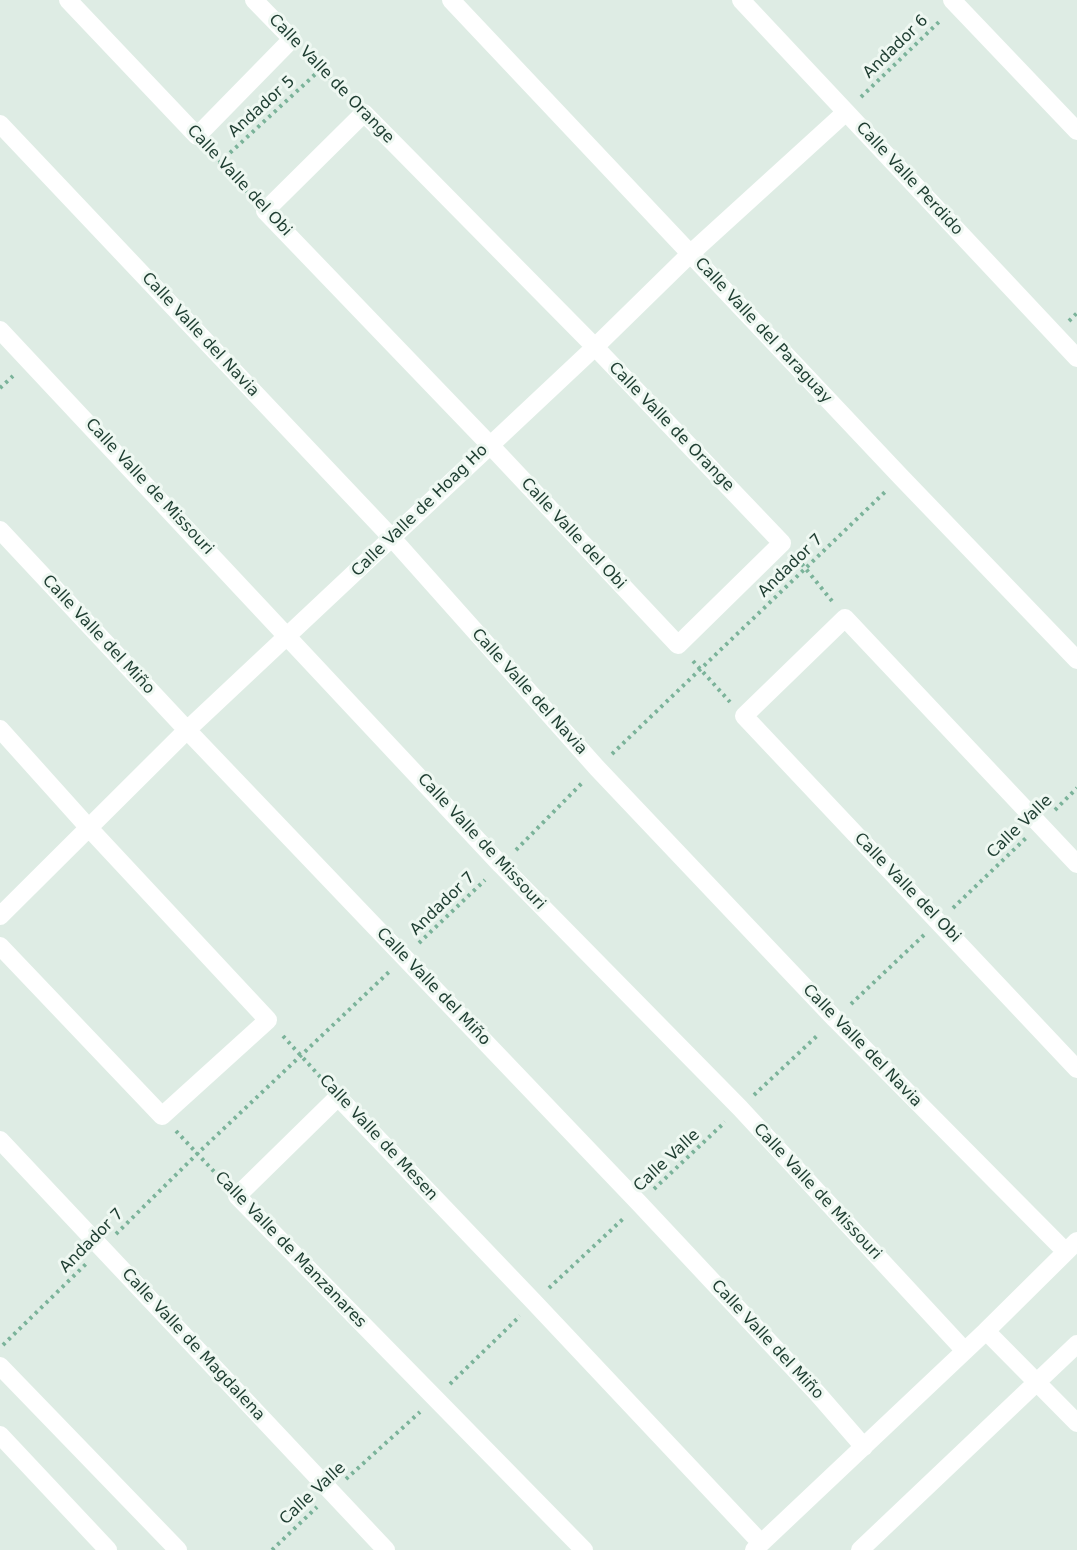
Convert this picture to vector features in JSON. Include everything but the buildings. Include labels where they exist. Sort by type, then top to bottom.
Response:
[{"type":"street","name":"Calle Valle del Obi","points":[[68,0],[197,136]]},
{"type":"street","name":"Calle Valle de Orange","points":[[254,0],[292,39]]},
{"type":"street","name":"Calle Valle del Paraguay","points":[[451,0],[1077,660]]},
{"type":"street","name":"Calle Valle Perdido","points":[[741,0],[1077,358]]},
{"type":"street","points":[[954,3],[1077,131]]},
{"type":"street","points":[[197,136],[292,39]]},
{"type":"street","name":"Calle Valle de Hoag Ho","points":[[0,916],[188,730],[595,347],[690,254],[846,112]]},
{"type":"street","points":[[265,211],[364,113]]},
{"type":"street","name":"Calle Valle de Orange","points":[[364,113],[595,347],[782,543]]},
{"type":"street","name":"Calle Valle del Navia","points":[[0,124],[392,538],[597,768],[835,1019],[1072,1247]]},
{"type":"street","name":"Calle Valle del Obi","points":[[265,211],[678,645]]},
{"type":"street","name":"Calle Valle de Missouri","points":[[0,330],[501,865],[740,1108],[965,1351]]},
{"type":"street","name":"Calle Valle del Miño","points":[[0,530],[639,1203],[817,1393],[864,1447]]},
{"type":"street","points":[[678,645],[782,543]]},
{"type":"street","points":[[744,716],[845,618],[1077,864]]},
{"type":"street","name":"Calle Valle del Obi","points":[[744,716],[1077,1069]]},
{"type":"street","points":[[0,729],[268,1020],[162,1116],[0,946]]},
{"type":"street","points":[[237,1196],[338,1097]]},
{"type":"street","name":"Calle Valle de Mesen","points":[[338,1097],[534,1302],[758,1546]]},
{"type":"street","name":"Calle Valle de Magdalena","points":[[0,1140],[386,1550]]},
{"type":"street","name":"Calle Valle de Manzanares","points":[[237,1196],[584,1550]]},
{"type":"street","points":[[758,1546],[1072,1247]]},
{"type":"street","points":[[986,1331],[1077,1422]]},
{"type":"street","points":[[861,1550],[1077,1344]]},
{"type":"street","points":[[0,1366],[178,1550]]},
{"type":"street","points":[[0,1435],[108,1550]]},
{"type":"path","name":"Andador 6","points":[[846,112],[954,3]]},
{"type":"path","name":"Calle Valle de Orange","points":[[292,39],[364,113]]},
{"type":"path","name":"Andador 5","points":[[219,163],[321,69]]},
{"type":"path","name":"Calle Valle del Obi","points":[[197,136],[219,163],[265,211]]},
{"type":"path","name":"Andador 7","points":[[0,1348],[198,1153],[501,865],[597,768],[901,477]]},
{"type":"path","points":[[782,543],[806,567],[845,618]]},
{"type":"path","points":[[678,645],[744,716]]},
{"type":"path","name":"Calle Valle","points":[[272,1550],[435,1399],[534,1302],[1077,788]]},
{"type":"path","name":"Calle Valle de Mesen","points":[[268,1020],[338,1097]]},
{"type":"path","name":"Calle Valle de Manzanares","points":[[162,1116],[237,1196]]}]
